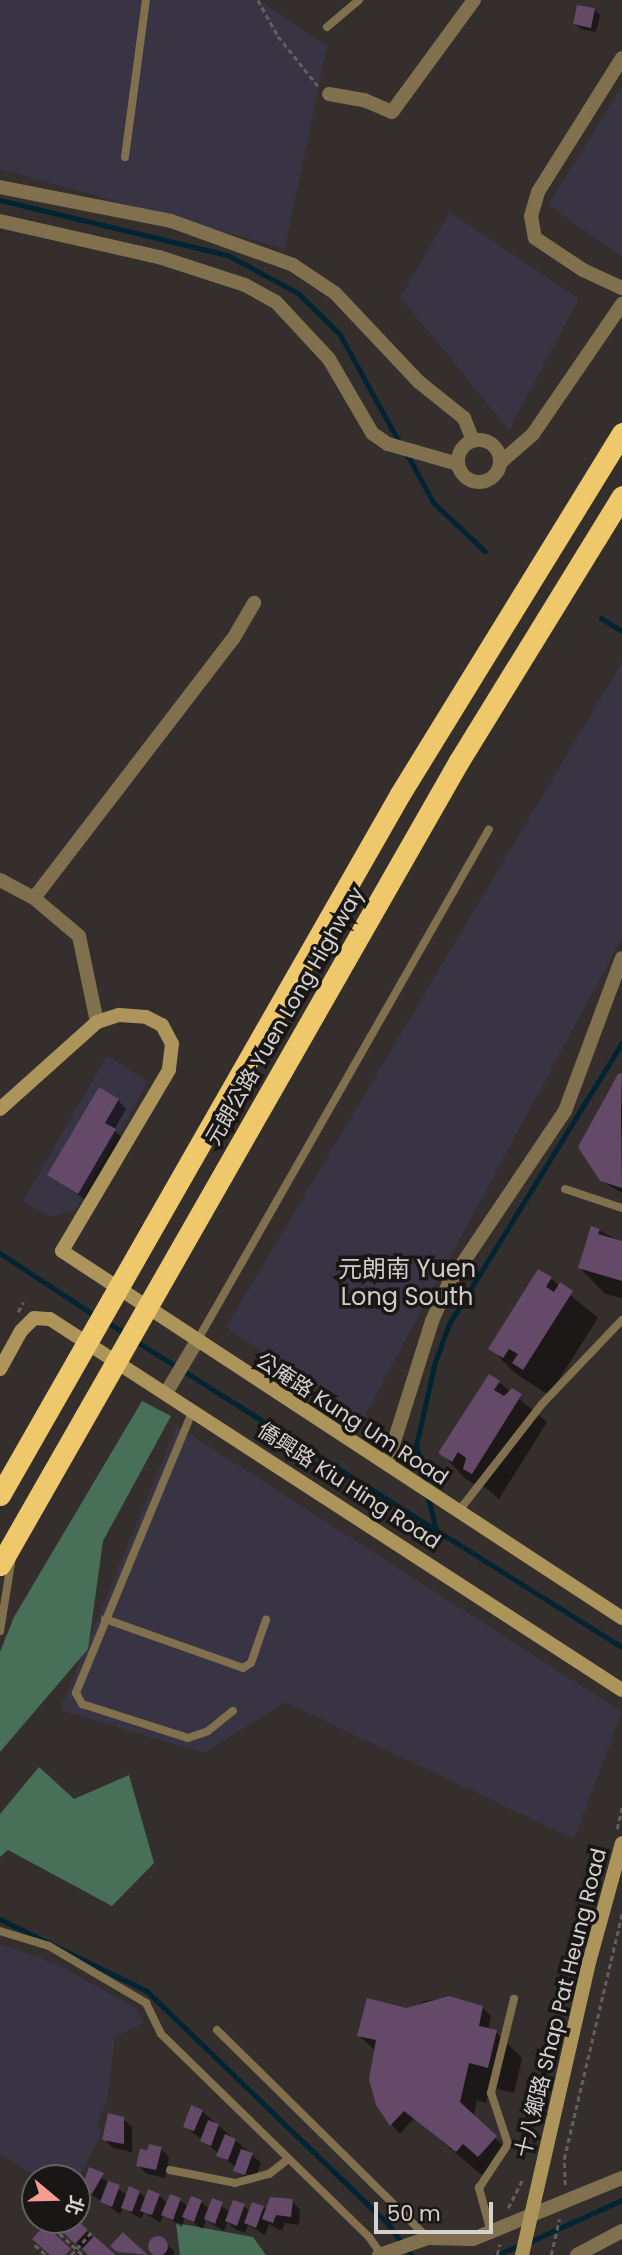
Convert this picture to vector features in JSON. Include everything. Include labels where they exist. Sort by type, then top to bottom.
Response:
[{"type":"highway","name":"元朗公路 Yuen Long Highway","points":[[0,1496],[400,794],[622,433]]},
{"type":"highway","name":"元朗公路 Yuen Long Highway","points":[[0,1565],[466,750],[622,496]]},
{"type":"street","points":[[329,94],[364,100],[392,112],[474,0]]},
{"type":"street","points":[[622,58],[538,192],[531,216],[534,237],[583,270],[622,288]]},
{"type":"street","points":[[0,187],[171,221],[293,265],[335,293],[419,382],[464,418],[473,440]]},
{"type":"street","points":[[0,221],[159,257],[245,285],[276,302],[328,359],[372,433],[388,444],[458,464]]},
{"type":"street","points":[[473,440],[459,452],[458,464],[464,476],[476,482],[494,475],[500,463],[533,434],[622,304]]},
{"type":"street","points":[[473,440],[492,445],[500,463]]},
{"type":"street","points":[[34,898],[233,639],[254,603]]},
{"type":"street","points":[[0,880],[34,898],[79,936],[97,1023],[0,1109]]},
{"type":"street","points":[[387,1464],[432,1321],[448,1285],[565,1111],[622,958]]},
{"type":"street","name":"公庵路 Kung Um Road","points":[[97,1023],[119,1015],[146,1017],[162,1025],[172,1044],[169,1070],[62,1251],[387,1464],[451,1509],[622,1618]]},
{"type":"street","name":"僑興路 Kiu Hing Road","points":[[0,1369],[21,1331],[34,1318],[50,1320],[622,1690]]},
{"type":"street","points":[[166,1393],[197,1341]]},
{"type":"street","name":"十八鄉路 Shap Pat Heung Road","points":[[522,2255],[582,1994],[622,1843]]},
{"type":"street","points":[[383,2254],[423,2240],[473,2239],[496,2235],[561,2209],[622,2178]]},
{"type":"street","points":[[577,2255],[622,2231]]},
{"type":"lane","points":[[125,157],[146,0]]},
{"type":"lane","points":[[327,27],[359,0]]},
{"type":"lane","points":[[197,1341],[489,829]]},
{"type":"lane","points":[[565,1189],[622,1208]]},
{"type":"lane","points":[[451,1509],[542,1404],[622,1320]]},
{"type":"lane","points":[[193,1410],[76,1693],[82,1704],[188,1738],[208,1731],[233,1711]]},
{"type":"lane","points":[[0,1631],[15,1537]]},
{"type":"lane","points":[[105,1619],[243,1668],[251,1663],[266,1620]]},
{"type":"lane","points":[[0,1931],[57,1950],[145,2003],[161,2034],[369,2237],[383,2254]]},
{"type":"lane","points":[[496,2235],[479,2188],[508,2144],[491,2093],[514,1999]]},
{"type":"lane","points":[[217,2030],[423,2240]]},
{"type":"lane","points":[[170,2170],[236,2183],[269,2174],[288,2159]]},
{"type":"path","points":[[258,0],[313,83],[329,94]]},
{"type":"path","name":"十八鄉路 Shap Pat Heung Road","points":[[551,2255],[561,2209],[564,2158],[622,1914]]},
{"type":"path","points":[[60,2234],[83,2255]]},
{"type":"path","points":[[71,2255],[90,2234]]},
{"type":"path","points":[[496,2235],[497,2255]]},
{"type":"path","points":[[35,2245],[46,2255]]},
{"type":"shaded area","points":[[0,0],[259,0],[327,46],[285,249],[0,169]]},
{"type":"shaded area","points":[[622,86],[622,257],[548,205]]},
{"type":"shaded area","points":[[450,212],[579,299],[509,430],[400,297]]},
{"type":"shaded area","points":[[622,662],[622,938],[363,1419],[226,1327]]},
{"type":"shaded area","points":[[107,1055],[148,1082],[75,1210],[50,1217],[23,1201]]},
{"type":"shaded area","points":[[177,1426],[622,1712],[574,1839],[285,1702],[204,1753],[60,1710]]},
{"type":"shaded area","points":[[0,1944],[59,1965],[137,2009],[144,2023],[115,2036],[108,2098],[98,2121],[101,2135],[86,2164],[21,2164],[21,2167],[0,2155]]},
{"type":"green space","points":[[142,1401],[171,1416],[103,1541],[88,1649],[0,1752],[0,1652],[14,1617]]},
{"type":"green space","points":[[39,1767],[74,1799],[129,1775],[154,1863],[112,1906],[8,1850],[0,1857],[0,1814]]},
{"type":"green space","points":[[176,2223],[253,2237],[266,2255],[180,2255]]},
{"type":"building","points":[[577,5],[595,8],[591,28],[573,24]]},
{"type":"building","points":[[622,1073],[622,1188],[600,1181],[578,1147],[618,1074]]},
{"type":"building","points":[[99,1087],[119,1099],[105,1123],[116,1129],[78,1194],[47,1175]]},
{"type":"building","points":[[591,1226],[600,1229],[598,1234],[622,1241],[622,1281],[578,1268]]},
{"type":"building","points":[[538,1269],[552,1277],[546,1287],[554,1292],[560,1282],[573,1291],[523,1370],[512,1363],[518,1354],[509,1349],[503,1358],[488,1349]]},
{"type":"building","points":[[489,1374],[500,1381],[494,1390],[504,1396],[512,1388],[522,1394],[472,1474],[463,1469],[466,1458],[458,1452],[452,1462],[438,1453]]},
{"type":"building","points":[[449,1996],[483,2006],[479,2026],[497,2030],[488,2068],[469,2063],[460,2102],[497,2136],[478,2157],[463,2144],[456,2152],[404,2111],[390,2126],[376,2105],[369,2079],[376,2040],[357,2036],[367,1998],[406,2008]]},
{"type":"building","points":[[191,2105],[203,2110],[194,2131],[183,2127]]},
{"type":"building","points":[[108,2113],[124,2117],[124,2144],[102,2140]]},
{"type":"building","points":[[208,2120],[219,2124],[211,2146],[200,2141]]},
{"type":"building","points":[[225,2134],[236,2139],[228,2160],[216,2156]]},
{"type":"building","points":[[149,2144],[162,2147],[156,2170],[136,2166],[140,2149],[147,2150]]},
{"type":"building","points":[[241,2149],[253,2153],[245,2175],[233,2171]]},
{"type":"building","points":[[91,2168],[104,2173],[91,2194]]},
{"type":"building","points":[[108,2181],[120,2185],[112,2207],[100,2202]]},
{"type":"building","points":[[129,2186],[140,2191],[132,2212],[121,2208]]},
{"type":"building","points":[[148,2189],[160,2194],[152,2215],[140,2211]]},
{"type":"building","points":[[170,2194],[181,2198],[173,2220],[161,2215]]},
{"type":"building","points":[[191,2196],[202,2200],[194,2222],[182,2217]]},
{"type":"building","points":[[270,2197],[293,2199],[291,2217],[276,2215],[273,2223],[262,2219]]},
{"type":"building","points":[[212,2198],[223,2202],[215,2224],[204,2219]]},
{"type":"building","points":[[233,2200],[245,2204],[237,2226],[225,2221]]},
{"type":"building","points":[[252,2202],[264,2206],[256,2228],[244,2223]]},
{"type":"building","points":[[123,2232],[148,2255],[117,2252],[110,2246]]},
{"type":"building","points":[[37,2234],[55,2234],[71,2249],[65,2255],[50,2255],[32,2239]]},
{"type":"building","points":[[65,2234],[84,2234],[75,2244]]},
{"type":"building","points":[[94,2236],[116,2255],[88,2255],[82,2249]]},
{"type":"building","points":[[158,2236],[165,2239],[168,2246],[165,2253],[158,2256],[151,2253],[148,2246],[151,2239]]},
{"type":"waterway","points":[[0,200],[228,255],[298,293],[340,334],[401,445]]},
{"type":"waterway","points":[[406,452],[434,503],[485,551]]},
{"type":"waterway","points":[[601,618],[622,631]]},
{"type":"waterway","points":[[425,1484],[416,1446],[435,1362],[449,1324],[622,1043]]},
{"type":"waterway","points":[[0,1253],[96,1316]]},
{"type":"waterway","points":[[107,1322],[126,1334]]},
{"type":"waterway","points":[[136,1341],[622,1647]]},
{"type":"waterway","points":[[428,1496],[436,1529]]},
{"type":"waterway","points":[[0,1919],[147,1991],[389,2225],[412,2255]]},
{"type":"waterway","points":[[529,2242],[622,2200]]},
{"type":"waterway","points":[[496,2255],[521,2245]]},
{"type":"district","name":"元朗南 Yuen Long South","points":[[407,1283]]}]
